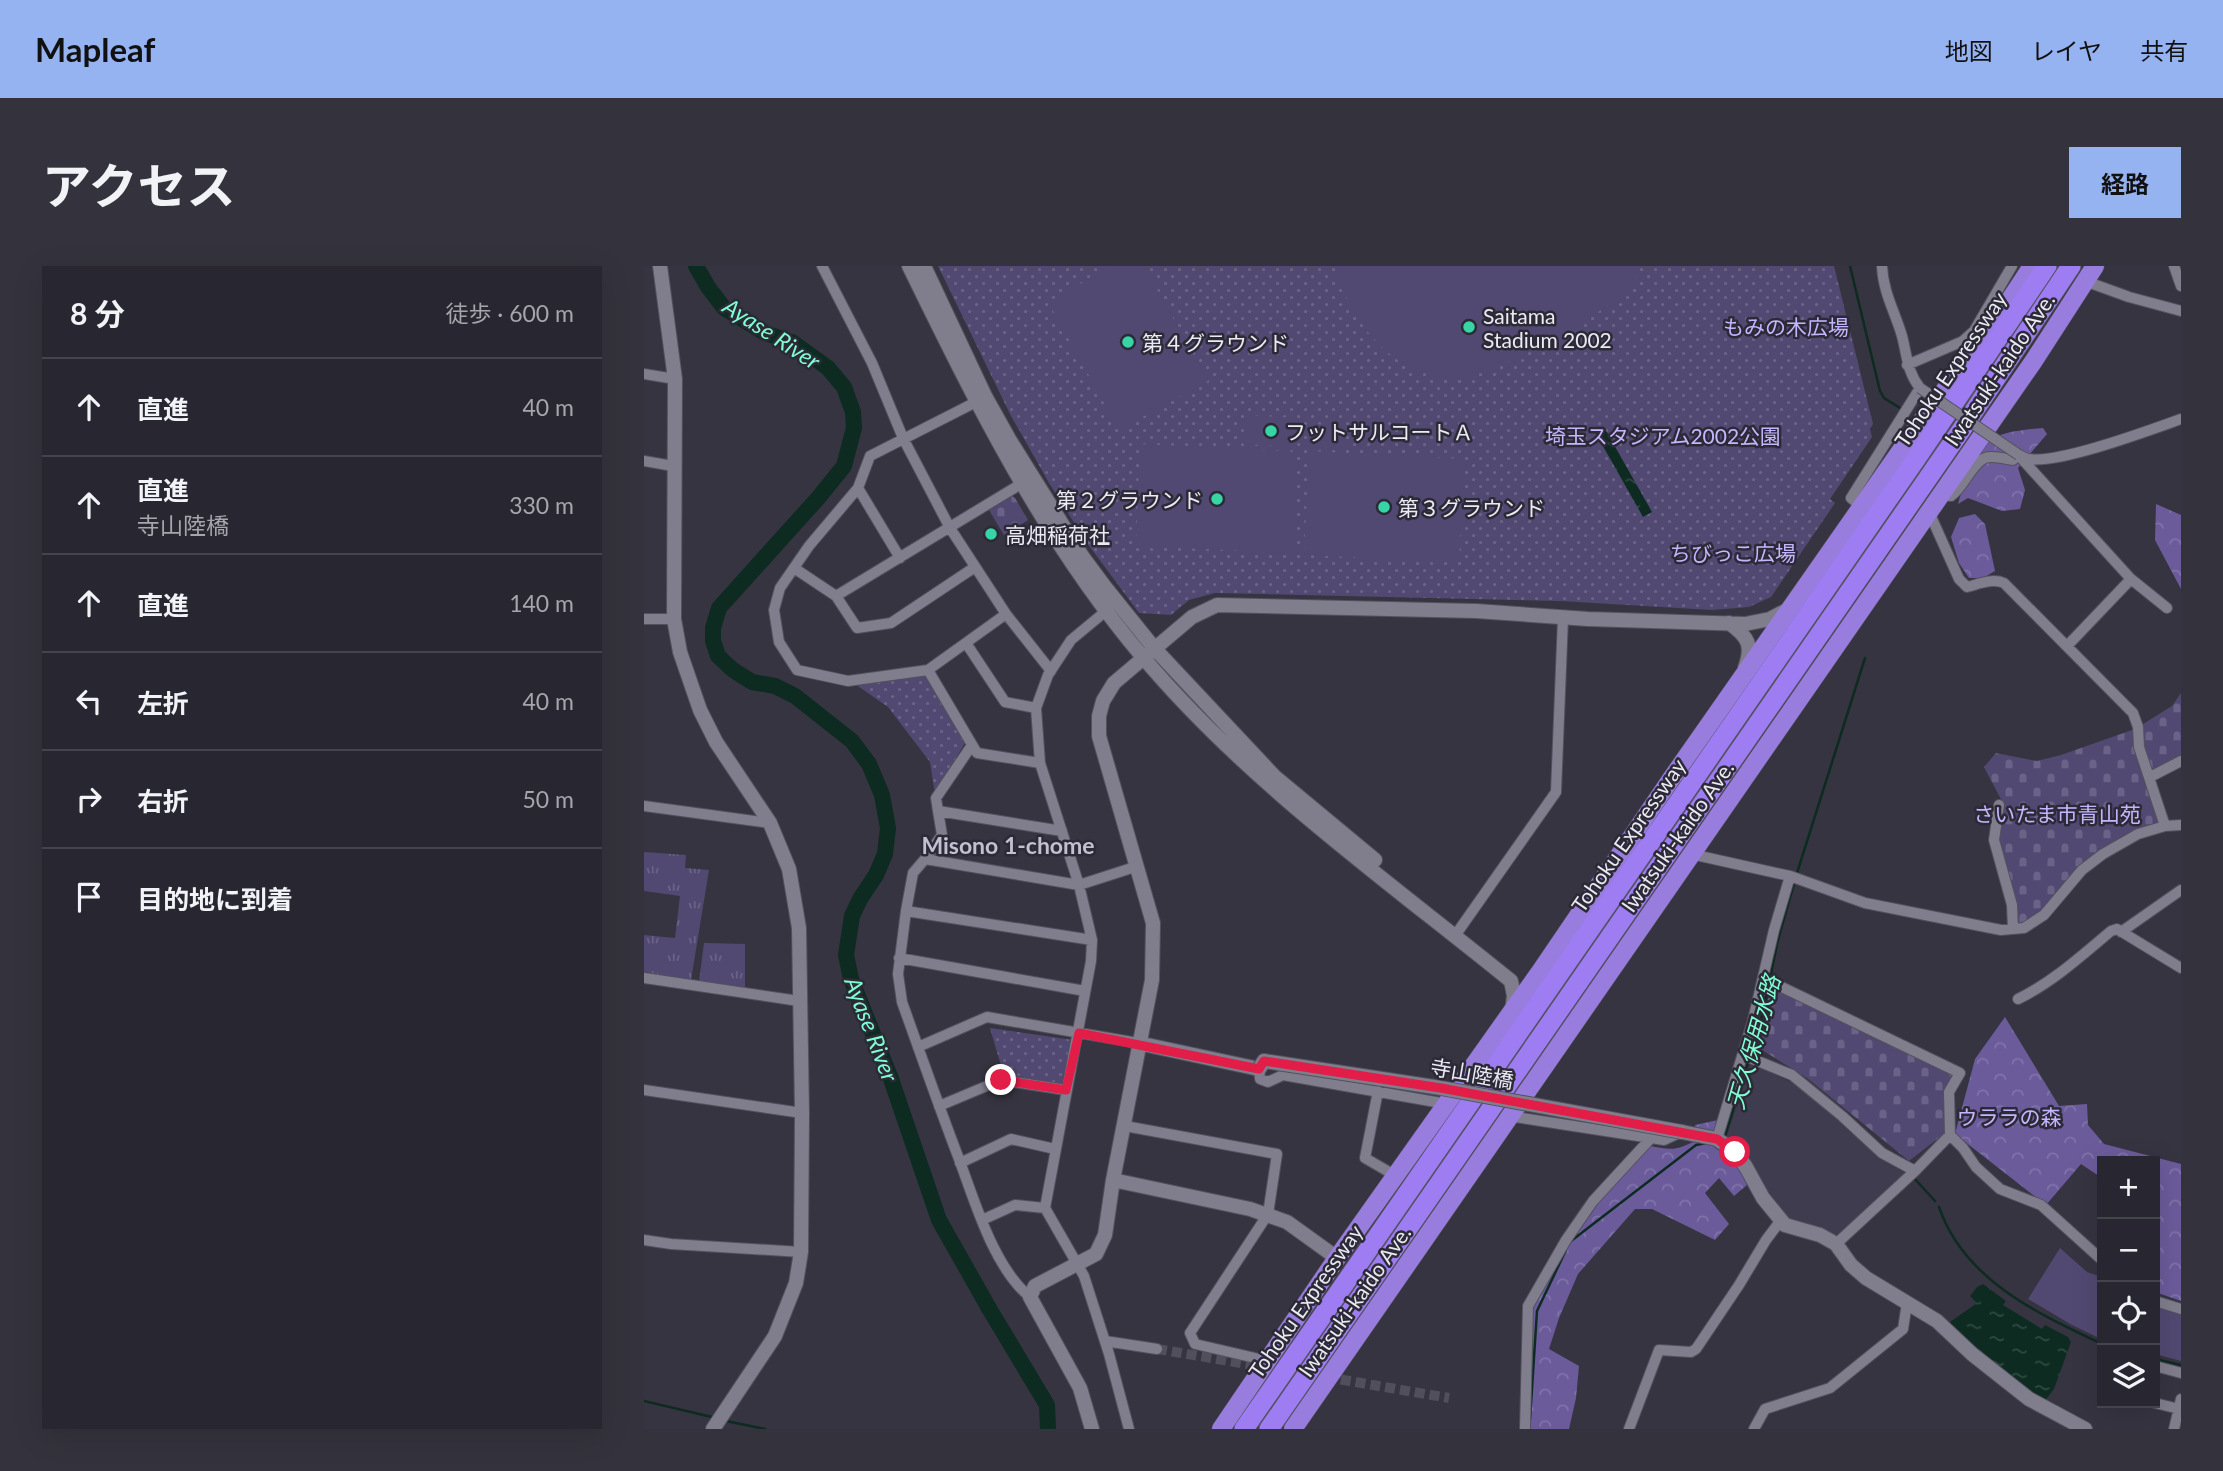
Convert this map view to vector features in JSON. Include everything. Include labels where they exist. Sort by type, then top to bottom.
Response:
[{"type":"highway","name":"Iwatsuki-kaido Ave.","points":[[1221,1429],[1790,608],[1858,498],[2032,266]]},
{"type":"highway","name":"Tohoku Expressway","points":[[1244,1429],[1893,493],[2046,266]]},
{"type":"highway","name":"Tohoku Expressway","points":[[1269,1429],[1962,429],[2071,266]]},
{"type":"highway","name":"Iwatsuki-kaido Ave.","points":[[1293,1429],[2033,362],[2090,274]]},
{"type":"street","points":[[660,266],[674,379],[674,619],[680,652],[700,710],[716,742],[770,823],[789,869],[799,928],[802,1114],[800,1252],[796,1283],[775,1336],[713,1429]]},
{"type":"street","points":[[822,266],[872,363],[903,438],[950,528],[1006,614],[1051,671]]},
{"type":"street","points":[[909,266],[976,402],[1021,484],[1106,611],[1275,777],[1515,976],[1527,976],[1542,969]]},
{"type":"street","points":[[924,266],[985,396],[1032,478],[1148,653],[1209,729],[1268,785],[1511,981],[1514,996],[1512,1012]]},
{"type":"street","points":[[1882,266],[1882,282],[1903,339],[1907,365],[1920,388],[2019,455],[2036,459],[2074,453],[2181,419]]},
{"type":"street","points":[[1907,365],[1977,336],[2010,269],[1997,266]]},
{"type":"street","points":[[2174,266],[2181,286]]},
{"type":"street","points":[[2090,274],[2129,297],[2181,311]]},
{"type":"street","points":[[644,374],[674,379]]},
{"type":"street","points":[[1858,498],[1920,388]]},
{"type":"street","points":[[976,402],[870,456],[858,488],[809,546],[780,588],[774,610],[779,642],[797,670],[848,681],[928,670],[1006,614]]},
{"type":"street","points":[[1941,495],[1951,496],[1958,491],[1986,457],[2013,460],[2019,455]]},
{"type":"street","points":[[2019,455],[2131,579],[2167,608]]},
{"type":"street","points":[[644,461],[673,466]]},
{"type":"street","points":[[836,596],[1021,484]]},
{"type":"street","points":[[858,488],[900,558]]},
{"type":"street","points":[[1929,512],[1959,579],[1967,587],[1998,580],[2004,583],[2133,713],[2138,727],[2139,747],[2165,825]]},
{"type":"street","points":[[794,568],[836,596],[857,628],[891,623],[975,566]]},
{"type":"street","points":[[2067,645],[2131,579]]},
{"type":"street","points":[[1030,1297],[1035,1286],[1096,1254],[1105,1235],[1138,1044],[1152,980],[1153,923],[1099,736],[1102,701],[1114,683],[1192,617],[1217,605],[1476,611],[1563,618],[1729,623],[1760,622],[1790,608]]},
{"type":"street","points":[[1106,611],[1071,640],[1051,671],[1036,708],[1040,763],[1079,885],[1092,940],[1079,1033],[1045,1208],[1084,1276],[1129,1429]]},
{"type":"street","points":[[1459,930],[1556,792],[1563,618]]},
{"type":"street","points":[[644,619],[674,619]]},
{"type":"street","points":[[1729,623],[1738,629],[1750,646],[1750,654],[1741,678]]},
{"type":"street","points":[[966,643],[1005,702],[1036,708]]},
{"type":"street","points":[[928,670],[976,752],[1040,763]]},
{"type":"street","points":[[972,745],[936,798],[942,835],[913,873],[899,958],[902,1002],[982,1220],[999,1258],[1023,1292],[1030,1297],[1080,1388],[1092,1429]]},
{"type":"street","points":[[2150,777],[2181,761]]},
{"type":"street","points":[[644,806],[770,823]]},
{"type":"street","points":[[1999,806],[1994,840],[2012,905],[2013,929]]},
{"type":"street","points":[[938,811],[1062,831]]},
{"type":"street","points":[[1691,854],[1790,876],[1889,909],[2001,930],[2024,928],[2044,915],[2082,870],[2103,854],[2138,834],[2165,825],[2181,825]]},
{"type":"street","points":[[925,859],[1079,885],[1138,866]]},
{"type":"street","points":[[1717,1139],[1743,1055],[1790,876]]},
{"type":"street","points":[[2121,932],[2181,890]]},
{"type":"street","points":[[906,911],[1092,940]]},
{"type":"street","points":[[2018,999],[2058,975],[2111,931],[2118,929],[2181,968]]},
{"type":"street","points":[[899,958],[1085,991]]},
{"type":"street","points":[[644,978],[799,1001]]},
{"type":"street","points":[[1763,978],[1960,1073],[1949,1092],[1950,1135],[1976,1167],[2000,1189],[2041,1205],[2097,1255]]},
{"type":"street","points":[[918,1047],[987,1017],[1259,1069],[1260,1079],[1268,1082],[1283,1075],[1447,1104]]},
{"type":"street","points":[[1743,1055],[1792,1075],[1882,1153],[1915,1171]]},
{"type":"street","name":"寺山陸橋","points":[[1259,1069],[1264,1061],[1441,1088],[1682,1132]]},
{"type":"street","points":[[939,1106],[1001,1080],[1066,1090]]},
{"type":"street","points":[[644,1090],[802,1114]]},
{"type":"street","points":[[1378,1091],[1365,1158],[1396,1176]]},
{"type":"street","points":[[1509,1116],[1664,1140],[1682,1132],[1717,1139],[1735,1152],[1763,1198],[1785,1225],[1821,1235],[1836,1244],[1851,1265],[1866,1278],[1937,1321],[1972,1354],[2029,1399],[2085,1429]]},
{"type":"street","points":[[1125,1126],[1277,1154],[1268,1214],[1190,1333],[1195,1344],[1268,1361]]},
{"type":"street","points":[[1836,1244],[1950,1135]]},
{"type":"street","points":[[1525,1429],[1528,1306],[1566,1240],[1593,1200],[1651,1138]]},
{"type":"street","points":[[960,1163],[1011,1139],[1055,1149]]},
{"type":"street","points":[[1113,1181],[1268,1214],[1287,1222],[1337,1258]]},
{"type":"street","points":[[982,1220],[1015,1205],[1045,1208]]},
{"type":"street","points":[[1629,1429],[1659,1350],[1691,1352],[1696,1349],[1781,1220]]},
{"type":"street","points":[[644,1240],[800,1252]]},
{"type":"street","points":[[1754,1429],[1765,1409],[1830,1388],[1903,1329],[1908,1303]]},
{"type":"street","points":[[2160,1303],[2181,1309]]},
{"type":"street","points":[[1105,1341],[1157,1349]]},
{"type":"street","points":[[2160,1367],[2181,1373]]},
{"type":"street","points":[[2160,1402],[2180,1404],[2174,1429]]},
{"type":"shaded area","points":[[1751,1063],[1795,1084],[1880,1156],[1906,1174],[1838,1239],[1790,1220],[1779,1211],[1726,1139]]},
{"type":"green space","name":"埼玉スタジアム2002公園","points":[[938,266],[1834,266],[1873,424],[1870,429],[1872,437],[1830,499],[1835,503],[1771,597],[1749,607],[1712,610],[1561,601],[1215,593],[1189,600],[1171,615],[1139,613],[1087,543],[1049,483],[1010,414]]},
{"type":"green space","name":"第４グラウンド","points":[[1112,266],[1144,266],[1208,381],[1119,430],[1048,302]]},
{"type":"green space","name":"Saitama Stadium 2002","points":[[1335,266],[1641,266],[1629,287],[1620,296],[1587,319],[1539,347],[1495,368],[1449,379],[1411,368],[1381,346],[1357,317]]},
{"type":"green space","name":"フットサルコートＡ","points":[[1245,415],[1299,418],[1297,447],[1243,444]]},
{"type":"green space","points":[[1310,424],[1347,426],[1345,450],[1308,447]]},
{"type":"green space","points":[[2043,428],[2047,434],[2018,468],[2025,490],[2020,509],[2002,511],[1968,498],[1958,504],[1970,467],[1983,445],[2004,434]]},
{"type":"green space","name":"第２グラウンド","points":[[1140,444],[1297,452],[1293,553],[1136,546]]},
{"type":"green space","name":"第３グラウンド","points":[[1309,451],[1464,459],[1459,562],[1304,555]]},
{"type":"green space","points":[[1012,496],[1028,520],[1004,535],[989,510]]},
{"type":"green space","points":[[2156,504],[2181,515],[2181,589],[2155,540]]},
{"type":"green space","points":[[1975,514],[1985,524],[1995,571],[1983,578],[1969,578],[1959,563],[1951,537],[1959,518]]},
{"type":"green space","points":[[924,674],[966,741],[935,794],[930,762],[888,707],[855,684]]},
{"type":"green space","name":"さいたま市青山苑","points":[[2181,693],[2181,757],[2145,776],[2160,822],[2124,835],[2085,860],[2042,914],[2018,925],[1997,840],[2003,803],[1984,767],[1996,753],[2037,761],[2135,729],[2172,706]]},
{"type":"green space","points":[[644,852],[686,855],[685,868],[709,870],[691,980],[644,972],[644,935],[675,938],[680,896],[644,891]]},
{"type":"green space","points":[[704,943],[745,944],[745,988],[699,982]]},
{"type":"green space","points":[[1770,987],[1953,1075],[1944,1093],[1945,1133],[1909,1161],[1807,1078],[1759,1048]]},
{"type":"green space","name":"ウララの森","points":[[2005,1017],[2059,1106],[2087,1104],[2088,1125],[2104,1144],[2150,1156],[2097,1156],[2097,1175],[2081,1164],[2046,1205],[1955,1134],[1975,1059]]},
{"type":"green space","points":[[990,1028],[1073,1040],[1062,1085],[1004,1076]]},
{"type":"green space","points":[[1718,1120],[1714,1147],[1739,1165],[1747,1185],[1734,1196],[1719,1178],[1705,1193],[1729,1224],[1715,1240],[1652,1209],[1635,1209],[1578,1274],[1549,1349],[1579,1366],[1569,1429],[1523,1429],[1533,1305],[1567,1232],[1650,1146],[1679,1148],[1697,1140],[1695,1125]]},
{"type":"green space","name":"ウララの森","points":[[2160,1159],[2181,1164],[2181,1301],[2160,1294]]},
{"type":"green space","points":[[2060,1248],[2087,1272],[2097,1275],[2097,1337],[2072,1325],[2028,1299]]},
{"type":"green space","points":[[2160,1306],[2181,1312],[2181,1361],[2160,1355]]},
{"type":"water","points":[[1604,427],[1652,512],[1643,517],[1595,432]]},
{"type":"water","points":[[1983,1284],[2006,1301],[2003,1305],[2042,1329],[2045,1325],[2068,1337],[2071,1342],[2054,1389],[2044,1402],[1951,1328],[1950,1322],[1977,1303],[1970,1296]]},
{"type":"waterway","name":"Ayase River","points":[[696,266],[724,308],[765,333],[792,342],[828,368],[844,387],[853,412],[854,428],[844,466],[719,608],[713,628],[713,641],[718,656],[733,670],[752,682],[775,686],[795,696],[852,741],[869,764],[882,795],[888,828],[885,854],[852,916],[846,955],[851,979],[891,1079],[939,1220],[1047,1405],[1048,1429]]},
{"type":"waterway","name":"天久保用水路","points":[[1850,266],[1880,391],[1884,398],[1900,408]]},
{"type":"waterway","name":"天久保用水路","points":[[1797,873],[1865,658]]},
{"type":"waterway","name":"天久保用水路","points":[[1770,978],[1795,880]]},
{"type":"waterway","name":"天久保用水路","points":[[1751,1053],[1769,985]]},
{"type":"waterway","name":"天久保用水路","points":[[1725,1136],[1749,1059]]},
{"type":"waterway","name":"天久保用水路","points":[[1571,1241],[1696,1145],[1706,1143]]},
{"type":"waterway","points":[[1914,1178],[1935,1201]]},
{"type":"waterway","points":[[1939,1207],[1951,1233],[1966,1255],[1984,1274],[2028,1306],[2097,1342]]},
{"type":"waterway","name":"天久保用水路","points":[[1530,1419],[1537,1311],[1566,1250]]},
{"type":"waterway","points":[[2160,1360],[2181,1365]]},
{"type":"waterway","points":[[644,1401],[716,1418]]},
{"type":"waterway","points":[[726,1421],[765,1429]]},
{"type":"tunnel","points":[[1157,1349],[1265,1367]]},
{"type":"tunnel","points":[[1326,1377],[1449,1398]]},
{"type":"place","name":"Saitama Stadium 2002","points":[[1469,327]]},
{"type":"place","name":"第４グラウンド","points":[[1128,342]]},
{"type":"place","name":"フットサルコートＡ","points":[[1271,431]]},
{"type":"place","name":"第２グラウンド","points":[[1217,499]]},
{"type":"place","name":"第３グラウンド","points":[[1384,507]]},
{"type":"place","name":"高畑稲荷社","points":[[991,534]]},
{"type":"district","name":"Misono 1-chome","points":[[1008,845]]},
{"type":"route","points":[[1001,1080],[1066,1090],[1079,1033],[1259,1069],[1264,1061],[1553,1108],[1717,1139],[1735,1152]]},
{"type":"park label","name":"もみの木広場","points":[[1786,326]]},
{"type":"park label","name":"ちびっこ広場","points":[[1733,552]]}]
